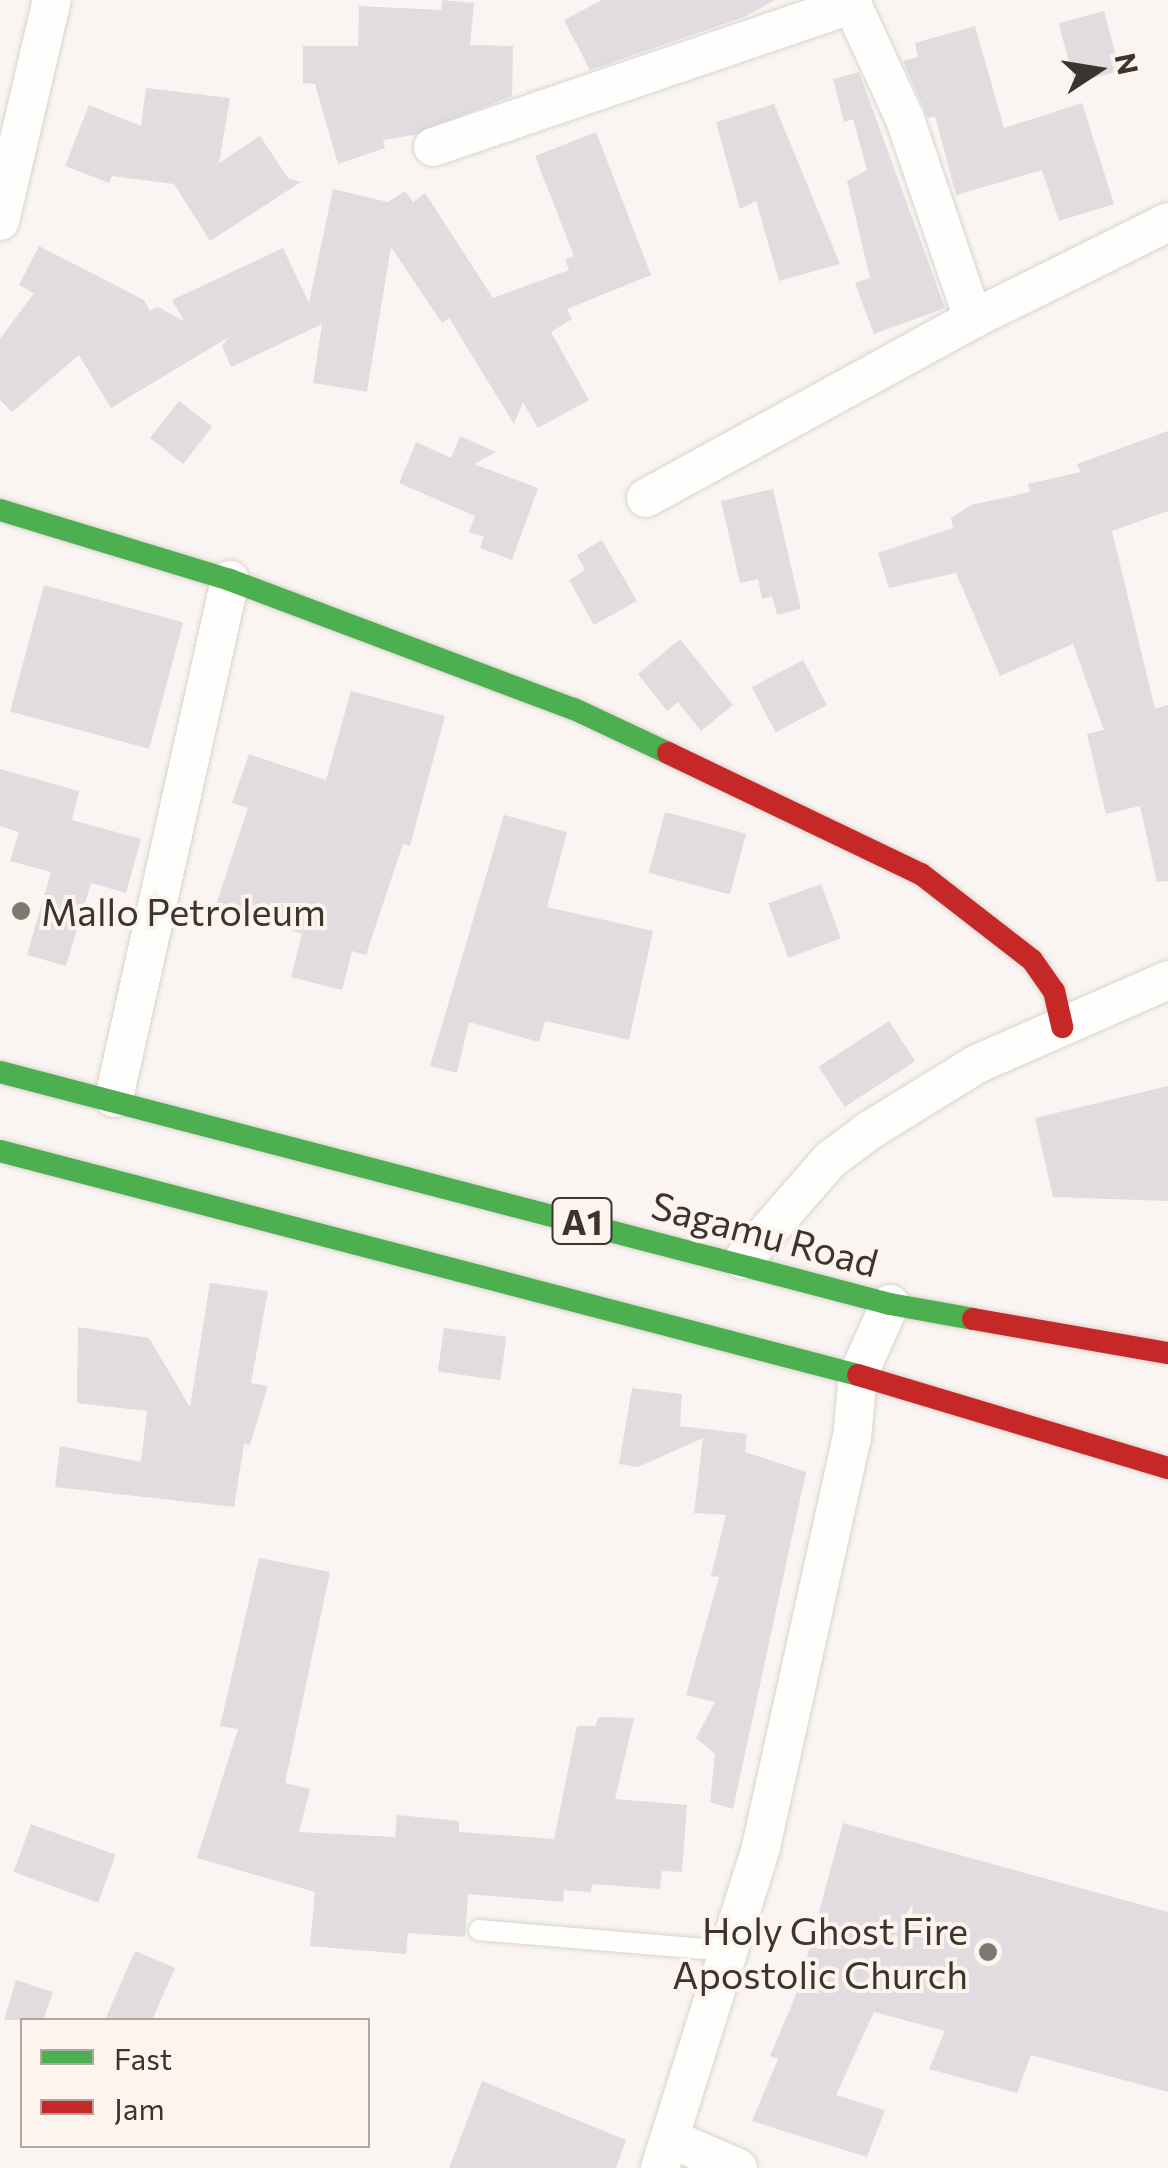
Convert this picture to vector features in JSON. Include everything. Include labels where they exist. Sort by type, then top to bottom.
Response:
[{"type":"main road","points":[[0,510],[230,580],[574,708],[921,874],[1032,960],[1054,991],[1062,1027]]},
{"type":"main road","name":"Sagamu Road","points":[[0,1072],[742,1260],[890,1304],[1168,1352]]},
{"type":"main road","points":[[0,1151],[858,1376],[1168,1468]]},
{"type":"street","points":[[0,221],[52,0]]},
{"type":"street","points":[[433,147],[850,2],[905,119],[973,319]]},
{"type":"street","points":[[646,498],[973,319],[1166,229]]},
{"type":"street","points":[[114,1098],[230,580]]},
{"type":"street","points":[[742,1260],[830,1160],[870,1130],[977,1064],[1168,980]]},
{"type":"street","points":[[738,2168],[665,2154],[761,1846],[852,1438],[858,1376],[890,1304]]},
{"type":"lane","points":[[479,1930],[728,1951]]},
{"type":"building","points":[[442,0],[474,3],[470,45],[513,46],[512,96],[414,135],[383,140],[385,148],[338,164],[315,84],[303,83],[303,46],[358,46],[359,6],[441,10]]},
{"type":"building","points":[[602,0],[775,0],[744,17],[590,70],[564,20]]},
{"type":"building","points":[[1104,11],[1120,71],[1075,83],[1059,23]]},
{"type":"building","points":[[975,26],[1004,128],[1082,103],[1114,204],[1059,221],[1042,170],[956,195],[935,116],[928,118],[903,61],[918,57],[915,43]]},
{"type":"building","points":[[859,72],[945,308],[874,334],[855,283],[870,278],[847,181],[867,170],[853,119],[844,122],[833,79]]},
{"type":"building","points":[[146,88],[230,98],[219,163],[260,136],[288,178],[301,182],[210,241],[174,184],[112,176],[109,183],[65,166],[89,105],[141,126]]},
{"type":"building","points":[[774,104],[840,264],[779,281],[756,201],[740,209],[716,122]]},
{"type":"building","points":[[596,132],[651,275],[567,309],[572,319],[551,332],[589,400],[538,428],[523,402],[514,424],[449,318],[442,323],[391,247],[367,392],[313,383],[322,324],[231,367],[222,346],[229,337],[111,408],[79,355],[12,412],[0,400],[0,339],[34,293],[19,285],[39,246],[144,300],[150,311],[158,307],[184,321],[172,300],[283,248],[309,303],[333,189],[388,202],[405,191],[413,202],[425,193],[493,298],[569,270],[565,259],[574,256],[535,156]]},
{"type":"building","points":[[179,401],[212,427],[183,464],[150,438]]},
{"type":"building","points":[[1168,431],[1168,511],[1112,531],[1155,709],[1168,705],[1168,881],[1157,882],[1140,806],[1106,814],[1087,734],[1104,730],[1073,644],[1000,676],[956,573],[889,588],[878,553],[953,528],[951,518],[971,505],[1030,492],[1028,484],[1081,472],[1077,464]]},
{"type":"building","points":[[460,436],[496,452],[474,464],[538,488],[512,560],[480,548],[484,537],[469,532],[475,516],[399,483],[416,442],[451,458]]},
{"type":"building","points":[[773,489],[801,609],[777,615],[772,596],[762,599],[758,579],[740,583],[721,501]]},
{"type":"building","points":[[602,540],[637,601],[594,625],[569,580],[585,570],[577,555]]},
{"type":"building","points":[[44,585],[183,622],[149,749],[10,712]]},
{"type":"building","points":[[680,639],[733,705],[701,731],[678,702],[667,711],[638,674]]},
{"type":"building","points":[[803,660],[827,705],[776,732],[752,687]]},
{"type":"building","points":[[351,691],[445,716],[410,846],[403,844],[366,955],[352,951],[342,990],[291,977],[302,934],[216,905],[248,808],[232,803],[249,754],[326,780]]},
{"type":"building","points":[[0,769],[79,791],[72,820],[141,839],[126,893],[91,883],[66,966],[27,955],[51,872],[10,861],[19,832],[0,826]]},
{"type":"building","points":[[665,812],[746,834],[730,895],[649,873]]},
{"type":"building","points":[[504,815],[567,832],[547,907],[653,931],[629,1040],[545,1021],[539,1042],[469,1022],[457,1073],[430,1066]]},
{"type":"building","points":[[821,884],[841,939],[788,958],[768,903]]},
{"type":"building","points":[[889,1021],[915,1061],[845,1107],[819,1067]]},
{"type":"building","points":[[1168,1086],[1168,1201],[1053,1197],[1035,1118]]},
{"type":"building","points":[[210,1283],[268,1291],[251,1383],[268,1386],[250,1445],[244,1444],[234,1507],[55,1487],[60,1446],[141,1462],[147,1411],[77,1403],[78,1327],[149,1338],[190,1407]]},
{"type":"building","points":[[444,1328],[506,1337],[500,1380],[438,1372]]},
{"type":"building","points":[[632,1388],[682,1394],[680,1426],[747,1434],[745,1452],[806,1472],[733,1809],[710,1802],[715,1754],[696,1738],[715,1702],[686,1695],[719,1577],[711,1576],[726,1515],[694,1513],[703,1438],[638,1467],[619,1464]]},
{"type":"building","points":[[259,1558],[330,1572],[285,1783],[310,1789],[299,1832],[395,1837],[397,1815],[459,1821],[459,1832],[554,1839],[577,1726],[595,1726],[599,1717],[634,1718],[615,1799],[687,1805],[682,1872],[662,1871],[660,1889],[592,1884],[591,1892],[564,1890],[563,1902],[468,1894],[465,1937],[408,1933],[406,1954],[310,1946],[315,1892],[197,1858],[238,1729],[220,1726]]},
{"type":"building","name":"Holy Ghost Fire Apostolic Church","points":[[843,1823],[1168,1912],[1168,2092],[1031,2055],[1017,2093],[929,2069],[945,2031],[874,2012],[836,2095],[885,2110],[867,2157],[752,2121],[778,2059],[770,2056],[798,1990]]},
{"type":"building","points":[[31,1824],[116,1855],[98,1903],[14,1872]]},
{"type":"building","points":[[135,1951],[175,1968],[153,2018],[106,2018]]},
{"type":"building","points":[[16,1980],[53,1992],[44,2018],[4,2020]]},
{"type":"building","points":[[482,2081],[626,2140],[616,2168],[449,2168]]},
{"type":"traffic: fast","points":[[0,510],[230,580],[574,709],[668,753]]},
{"type":"traffic: fast","points":[[0,1072],[890,1304],[973,1319]]},
{"type":"traffic: fast","points":[[0,1151],[858,1375]]},
{"type":"traffic: jam","points":[[668,753],[921,874],[1032,960],[1054,991],[1062,1027]]},
{"type":"traffic: jam","points":[[973,1319],[1168,1353]]},
{"type":"traffic: jam","points":[[858,1375],[1168,1468]]},
{"type":"place","name":"Mallo Petroleum","points":[[21,911]]},
{"type":"place","name":"Holy Ghost Fire Apostolic Church","points":[[988,1952]]}]
